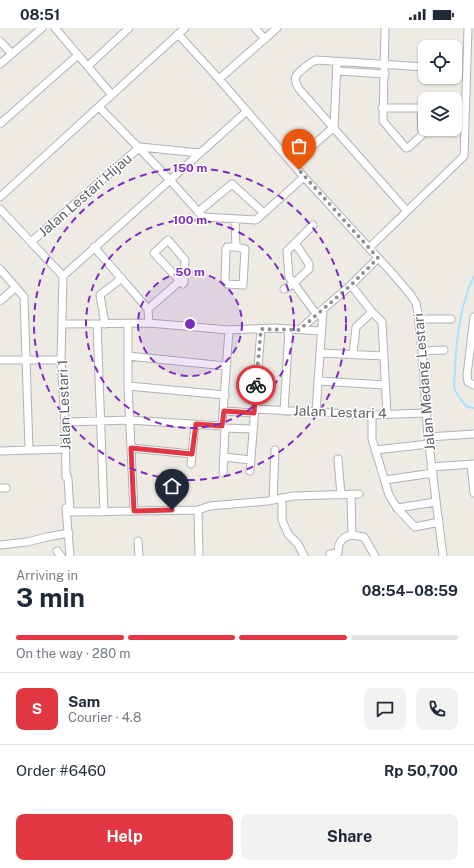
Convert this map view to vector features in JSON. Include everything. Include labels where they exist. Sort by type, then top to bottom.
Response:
[{"type":"street","points":[[0,64],[42,28]]},
{"type":"street","points":[[54,28],[112,95]]},
{"type":"street","points":[[64,28],[64,38]]},
{"type":"street","points":[[88,66],[128,28]]},
{"type":"street","points":[[0,197],[185,28]]},
{"type":"street","points":[[255,28],[265,39]]},
{"type":"street","points":[[219,79],[277,28]]},
{"type":"street","points":[[385,28],[385,74],[382,108],[383,121],[406,148],[421,136]]},
{"type":"street","points":[[369,248],[465,156],[468,28]]},
{"type":"street","name":"Jalan Medang Lestari","points":[[178,34],[410,294],[416,304],[422,351],[428,441],[443,556]]},
{"type":"street","points":[[0,41],[12,54]]},
{"type":"street","points":[[0,124],[78,55]]},
{"type":"street","points":[[408,211],[299,89],[295,80],[296,76],[316,60],[418,67]]},
{"type":"street","points":[[293,163],[334,127],[337,62]]},
{"type":"street","points":[[337,71],[385,74]]},
{"type":"street","points":[[99,107],[140,147],[203,217],[234,220],[256,220],[304,177]]},
{"type":"street","points":[[382,108],[418,108]]},
{"type":"street","points":[[0,209],[64,276],[94,247],[247,111]]},
{"type":"street","points":[[140,147],[200,153]]},
{"type":"street","name":"Jalan Lestari Hijau","points":[[30,242],[140,147]]},
{"type":"street","points":[[198,212],[232,184],[264,213]]},
{"type":"street","points":[[234,220],[236,247]]},
{"type":"street","points":[[313,225],[287,251],[289,277],[317,315]]},
{"type":"street","points":[[168,240],[185,260],[184,282],[182,284],[180,281],[154,253],[168,240]]},
{"type":"street","points":[[284,288],[293,284],[309,269],[310,266],[295,243]]},
{"type":"street","points":[[94,247],[148,309],[149,323]]},
{"type":"street","points":[[236,247],[245,249],[246,252],[243,285],[227,284],[224,278],[226,249],[236,247]]},
{"type":"street","points":[[299,330],[351,285],[378,258]]},
{"type":"street","points":[[0,269],[24,297],[29,449]]},
{"type":"street","name":"Jalan Lestari 1","points":[[64,276],[61,360],[70,556]]},
{"type":"street","points":[[105,324],[100,295],[122,278]]},
{"type":"street","points":[[148,309],[180,281]]},
{"type":"street","points":[[351,285],[372,312],[382,322],[387,414]]},
{"type":"street","points":[[0,301],[16,287]]},
{"type":"street","points":[[316,412],[323,309]]},
{"type":"street","points":[[353,354],[356,328],[372,312]]},
{"type":"street","points":[[472,384],[468,382],[467,375],[472,354],[474,317]]},
{"type":"street","points":[[419,319],[451,319]]},
{"type":"street","points":[[62,324],[149,323],[230,330],[289,329],[321,331]]},
{"type":"street","points":[[97,324],[104,512]]},
{"type":"street","points":[[128,324],[128,386],[134,511]]},
{"type":"street","points":[[250,471],[261,329]]},
{"type":"street","points":[[284,411],[289,329]]},
{"type":"street","points":[[224,473],[223,427],[226,366],[230,330]]},
{"type":"street","points":[[422,351],[444,350]]},
{"type":"street","points":[[320,353],[384,356]]},
{"type":"street","points":[[128,356],[226,366]]},
{"type":"street","points":[[0,360],[61,360]]},
{"type":"street","points":[[318,382],[385,385]]},
{"type":"street","points":[[128,386],[225,395]]},
{"type":"street","name":"Jalan Lestari 4","points":[[224,411],[284,411],[372,415],[426,413]]},
{"type":"street","points":[[372,415],[372,439],[389,495],[397,508],[415,527],[439,522]]},
{"type":"street","points":[[65,422],[130,420],[253,429]]},
{"type":"street","points":[[191,464],[196,424]]},
{"type":"street","points":[[375,450],[474,434]]},
{"type":"street","points":[[131,448],[192,454]]},
{"type":"street","points":[[0,451],[66,449]]},
{"type":"street","points":[[274,500],[275,450]]},
{"type":"street","points":[[224,457],[251,460]]},
{"type":"street","points":[[338,459],[341,495]]},
{"type":"street","points":[[385,480],[432,470],[472,464],[474,493]]},
{"type":"street","points":[[66,473],[68,479],[70,512],[198,510],[210,506],[274,500],[293,496],[359,494]]},
{"type":"street","points":[[351,494],[352,535]]},
{"type":"street","points":[[282,498],[282,520],[288,534],[298,544],[304,556]]},
{"type":"street","points":[[397,508],[436,502]]},
{"type":"street","points":[[198,510],[199,556]]},
{"type":"street","points":[[0,545],[27,542],[47,536],[69,533]]},
{"type":"street","points":[[330,556],[330,554],[337,553],[339,542],[343,538],[352,535],[364,537],[375,556]]},
{"type":"street","points":[[138,541],[139,556]]},
{"type":"waterway","points":[[474,276],[469,287],[460,322],[454,386],[457,395],[467,407],[474,408]]},
{"type":"way so far","points":[[256,385],[261,329],[274,328],[299,330],[351,285],[378,258],[299,170]]},
{"type":"route","points":[[172,510],[134,511],[131,448],[192,454],[196,424],[222,426],[224,411],[254,413],[256,385]]}]
